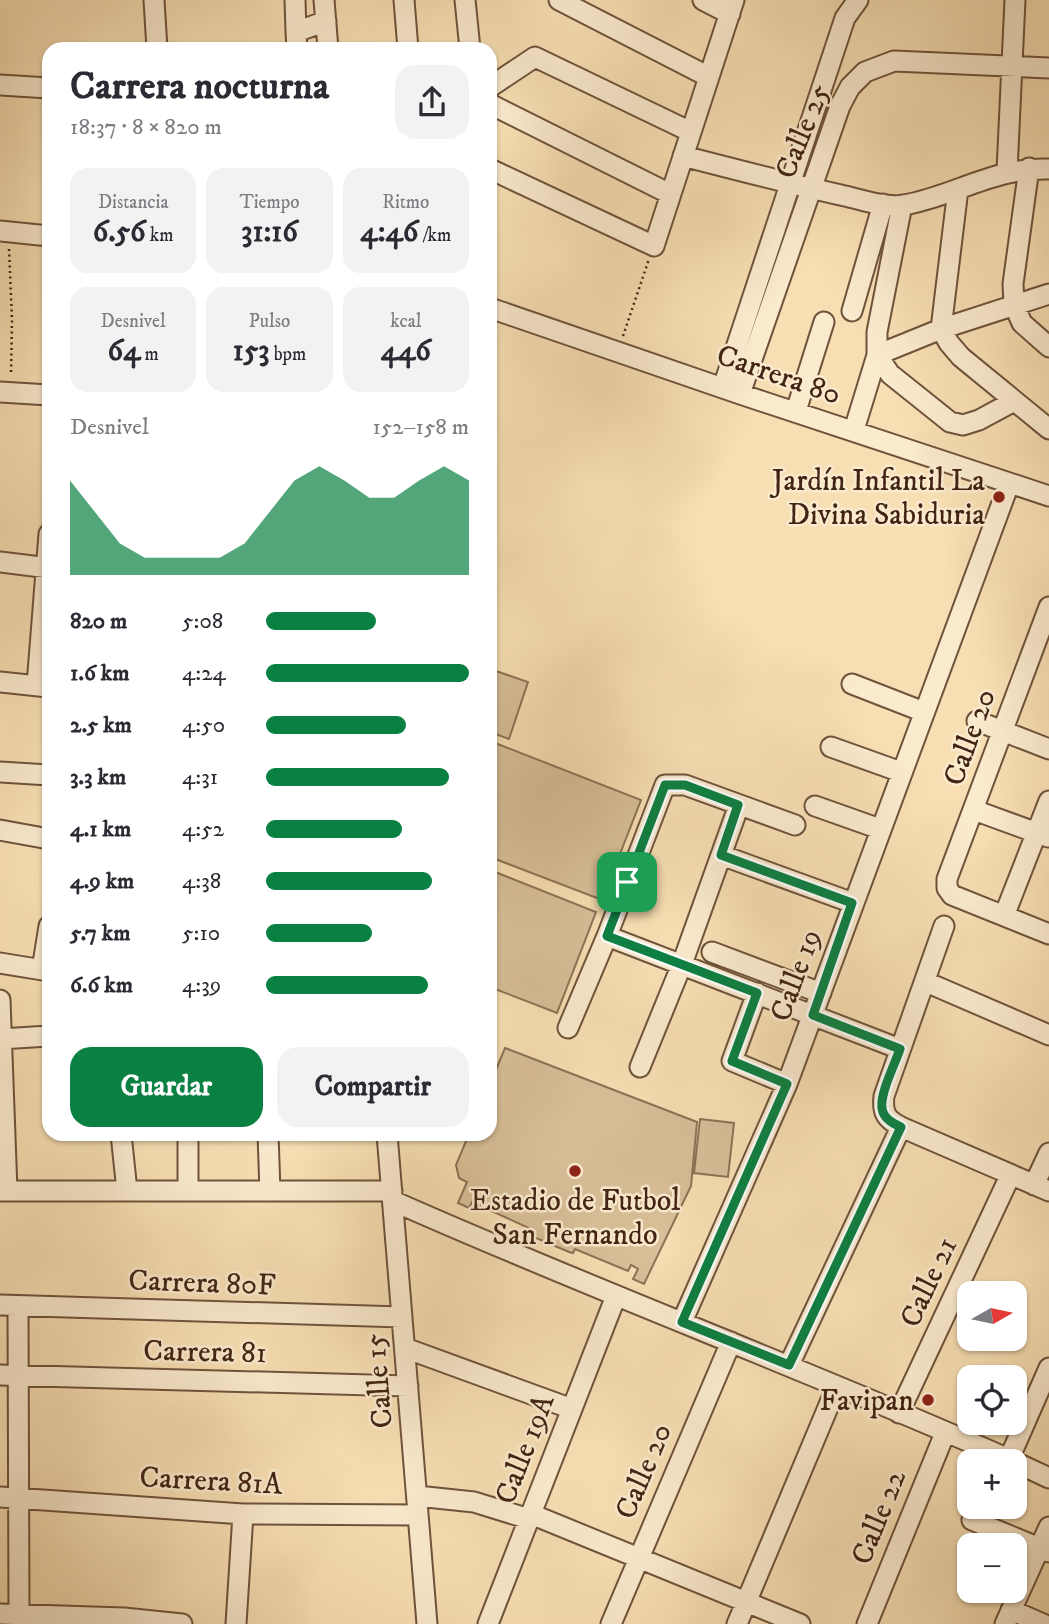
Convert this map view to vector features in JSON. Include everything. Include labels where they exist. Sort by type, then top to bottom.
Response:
[{"type":"street","points":[[154,0],[157,42]]},
{"type":"street","points":[[295,0],[297,40]]},
{"type":"street","points":[[324,0],[328,42]]},
{"type":"street","points":[[404,0],[407,42]]},
{"type":"street","points":[[465,0],[469,42]]},
{"type":"street","points":[[559,0],[709,77]]},
{"type":"street","points":[[497,172],[654,246],[732,7],[703,0]]},
{"type":"street","name":"Calle 25","points":[[732,390],[800,186],[845,18],[858,0]]},
{"type":"street","points":[[1007,171],[1015,0]]},
{"type":"street","points":[[297,40],[326,21]]},
{"type":"street","points":[[497,82],[535,57],[691,132]]},
{"type":"street","name":"Calle 25","points":[[800,186],[850,87],[865,72],[894,61],[1049,68]]},
{"type":"street","points":[[0,85],[42,88]]},
{"type":"street","points":[[497,108],[670,194]]},
{"type":"street","points":[[683,156],[800,186],[892,204],[958,189],[1007,171],[1049,169]]},
{"type":"street","points":[[1029,169],[1013,285],[1014,305],[1022,323],[1049,347]]},
{"type":"street","points":[[958,189],[941,329],[961,357],[1049,429]]},
{"type":"street","points":[[852,311],[892,204]]},
{"type":"street","points":[[854,430],[877,355],[877,332],[892,204]]},
{"type":"street","points":[[4,231],[42,235]]},
{"type":"street","points":[[877,355],[941,329],[1049,294]]},
{"type":"street","name":"Carrera 80","points":[[497,310],[1049,496]]},
{"type":"street","points":[[796,411],[824,322]]},
{"type":"street","points":[[877,355],[890,374],[950,422],[963,425],[1014,401]]},
{"type":"street","points":[[6,392],[42,395]]},
{"type":"street","name":"Calle 19","points":[[682,1322],[787,1084],[1009,484]]},
{"type":"street","points":[[0,562],[42,567]]},
{"type":"street","name":"Calle 20","points":[[1004,916],[952,895],[947,888],[947,879],[1049,607]]},
{"type":"street","points":[[0,682],[42,686]]},
{"type":"street","points":[[852,684],[924,712]]},
{"type":"street","points":[[977,721],[1049,749]]},
{"type":"street","points":[[831,747],[901,772]]},
{"type":"street","points":[[0,772],[42,775]]},
{"type":"street","points":[[568,1028],[607,936],[665,785],[685,785],[795,825]]},
{"type":"street","points":[[1049,801],[1043,835],[1004,916],[1049,934]]},
{"type":"street","points":[[640,1067],[682,964],[738,805]]},
{"type":"street","points":[[815,806],[880,829]]},
{"type":"street","points":[[974,810],[1043,835]]},
{"type":"street","points":[[0,830],[42,838]]},
{"type":"street","points":[[721,855],[852,903]]},
{"type":"street","points":[[944,926],[884,1096],[882,1109],[888,1121],[1042,1188],[1049,1153]]},
{"type":"street","points":[[607,936],[900,1049]]},
{"type":"street","points":[[712,952],[821,993]]},
{"type":"street","points":[[0,963],[42,969]]},
{"type":"street","points":[[926,982],[1049,1035]]},
{"type":"street","points":[[757,993],[732,1061],[787,1084]]},
{"type":"street","points":[[0,1000],[4,1191],[270,1191],[392,1196],[616,1296],[789,1365],[983,1449]]},
{"type":"street","points":[[1,1039],[42,1036]]},
{"type":"street","points":[[789,1365],[901,1127]]},
{"type":"street","points":[[122,1141],[127,1191]]},
{"type":"street","points":[[188,1141],[188,1191]]},
{"type":"street","points":[[268,1141],[270,1191]]},
{"type":"street","name":"Calle 15","points":[[388,1141],[427,1624]]},
{"type":"street","name":"Calle 21","points":[[899,1413],[1010,1176]]},
{"type":"street","name":"Calle 19A","points":[[488,1624],[616,1296]]},
{"type":"street","points":[[9,1306],[9,1614],[182,1624]]},
{"type":"street","name":"Carrera 80F","points":[[9,1306],[402,1317]]},
{"type":"street","name":"Calle 20","points":[[611,1624],[731,1342]]},
{"type":"street","points":[[405,1348],[572,1409]]},
{"type":"street","points":[[1017,1449],[1049,1368]]},
{"type":"street","name":"Carrera 81","points":[[9,1376],[408,1386]]},
{"type":"street","points":[[737,1624],[836,1386]]},
{"type":"street","name":"Calle 22","points":[[867,1624],[945,1433]]},
{"type":"street","points":[[1027,1468],[1049,1478]]},
{"type":"street","name":"Carrera 81A","points":[[9,1497],[243,1514],[474,1502],[530,1516],[639,1557],[800,1624]]},
{"type":"street","points":[[236,1624],[243,1514]]},
{"type":"street","points":[[972,1520],[1044,1550]]},
{"type":"street","points":[[1043,1624],[1008,1617],[1044,1550],[1049,1527]]},
{"type":"path","points":[[4,231],[12,319],[6,392]]},
{"type":"path","points":[[618,352],[654,246]]},
{"type":"shaded area","points":[[497,671],[528,682],[509,739],[497,735]]},
{"type":"shaded area","points":[[497,744],[641,800],[602,900],[497,860]]},
{"type":"shaded area","points":[[497,873],[596,912],[557,1013],[497,990]]},
{"type":"shaded area","name":"Estadio de Futbol San Fernando","points":[[505,1048],[697,1122],[691,1186],[644,1284],[633,1279],[638,1269],[631,1265],[628,1271],[575,1249],[573,1253],[569,1252],[529,1235],[531,1229],[472,1202],[469,1208],[458,1203],[467,1182],[459,1178],[456,1165],[466,1141],[497,1141],[497,1067]]},
{"type":"shaded area","points":[[700,1119],[734,1123],[728,1177],[694,1173]]},
{"type":"place","name":"Jardín Infantil La Divina Sabiduria","points":[[999,497]]},
{"type":"place","name":"Estadio de Futbol San Fernando","points":[[575,1171]]},
{"type":"place","name":"Favipan","points":[[928,1400]]},
{"type":"route","points":[[665,785],[685,785],[738,805],[721,855],[852,903],[813,1015],[900,1049],[882,1109],[888,1121],[901,1127],[789,1365],[682,1322],[787,1084],[732,1061],[757,993],[607,936],[627,882],[658,797],[665,785]]}]
